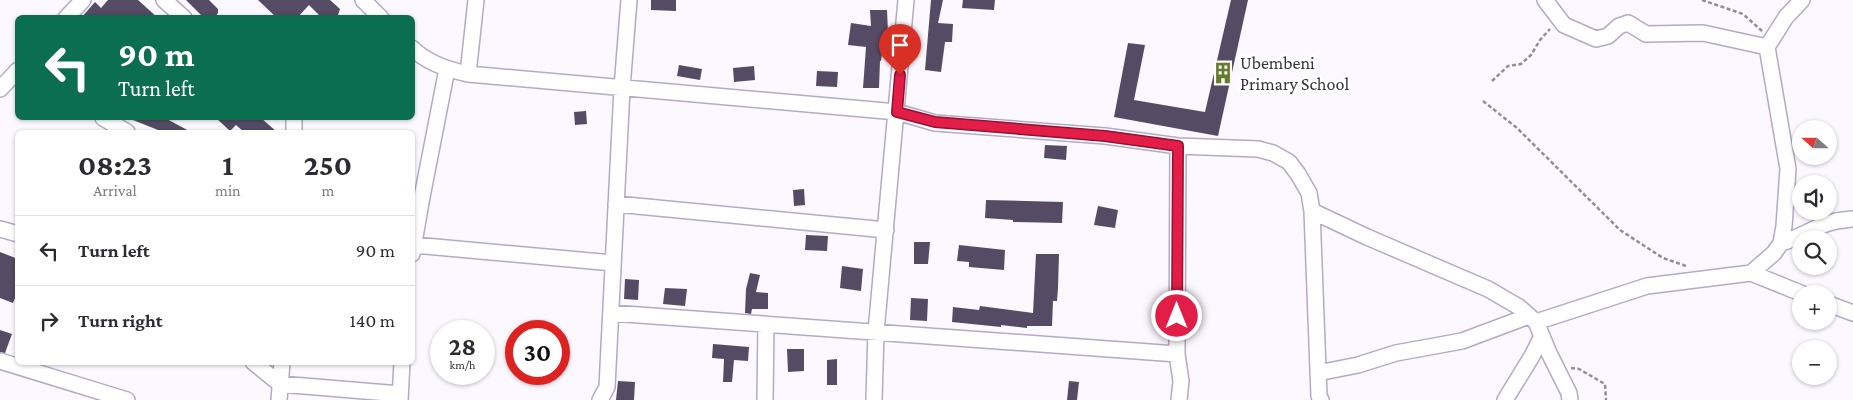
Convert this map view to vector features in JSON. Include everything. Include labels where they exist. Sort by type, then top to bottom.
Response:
[{"type":"street","points":[[69,15],[82,0]]},
{"type":"street","points":[[164,0],[181,15]]},
{"type":"street","points":[[468,74],[476,0]]},
{"type":"street","points":[[600,400],[606,387],[622,88],[629,0]]},
{"type":"street","points":[[874,400],[876,332],[906,0]]},
{"type":"street","points":[[1545,0],[1564,25],[1596,39],[1608,36],[1619,26],[1628,22],[1646,34],[1703,33],[1767,47]]},
{"type":"street","points":[[1751,273],[1774,253],[1781,243],[1788,169],[1767,47],[1786,17],[1802,0]]},
{"type":"street","points":[[365,8],[376,15]]},
{"type":"street","points":[[415,50],[448,69],[468,74],[897,112],[935,122],[1105,136],[1178,146],[1258,149],[1273,154],[1289,162],[1309,193],[1312,210],[1319,396],[1321,400]]},
{"type":"street","points":[[415,240],[448,69]]},
{"type":"street","points":[[0,89],[15,73]]},
{"type":"street","points":[[107,120],[124,130]]},
{"type":"street","points":[[1178,146],[1177,354],[1180,381],[1179,400]]},
{"type":"street","points":[[616,204],[886,230]]},
{"type":"street","points":[[1312,210],[1367,237],[1488,289],[1519,308],[1533,319],[1569,393],[1570,400]]},
{"type":"street","points":[[1781,243],[1833,221],[1853,219]]},
{"type":"street","points":[[0,229],[15,233]]},
{"type":"street","points":[[415,250],[613,263]]},
{"type":"street","points":[[1318,373],[1358,365],[1396,354],[1462,341],[1647,286],[1751,273],[1792,290]]},
{"type":"street","points":[[1837,307],[1853,314]]},
{"type":"street","points":[[610,313],[1177,354]]},
{"type":"street","points":[[765,400],[766,324]]},
{"type":"street","points":[[1505,400],[1542,336]]},
{"type":"street","points":[[0,361],[128,400]]},
{"type":"street","points":[[257,365],[280,384],[400,397],[402,365]]},
{"type":"street","points":[[279,400],[282,365]]},
{"type":"path","points":[[1702,0],[1743,14],[1762,32],[1767,47]]},
{"type":"path","points":[[1492,81],[1508,66],[1521,64],[1531,55],[1540,40],[1559,20]]},
{"type":"path","points":[[1483,101],[1517,128],[1620,230],[1663,258],[1689,268]]},
{"type":"path","points":[[1554,365],[1579,369],[1605,384],[1606,400]]},
{"type":"building","points":[[108,0],[138,0],[155,15],[84,15],[95,2],[101,8]]},
{"type":"building","points":[[186,0],[209,0],[218,9],[216,15],[201,15]]},
{"type":"building","points":[[258,0],[330,0],[340,9],[338,15],[319,15],[309,5],[300,15],[274,15]]},
{"type":"building","points":[[651,0],[676,0],[676,11],[651,10]]},
{"type":"building","points":[[931,0],[943,0],[938,23],[953,24],[952,42],[945,42],[941,72],[925,70]]},
{"type":"building","points":[[963,0],[995,0],[994,10],[962,8]]},
{"type":"building","name":"Ubembeni Primary School","points":[[1231,0],[1248,0],[1218,136],[1114,117],[1128,43],[1145,45],[1134,100],[1205,112]]},
{"type":"building","points":[[870,10],[887,10],[888,32],[885,33],[880,61],[879,88],[863,88],[866,47],[848,45],[851,23],[871,26]]},
{"type":"building","points":[[679,65],[702,69],[700,80],[677,76]]},
{"type":"building","points":[[754,66],[755,80],[734,82],[733,68]]},
{"type":"building","points":[[817,71],[838,72],[837,87],[816,86]]},
{"type":"building","points":[[586,111],[587,124],[575,125],[574,112]]},
{"type":"building","points":[[133,120],[169,120],[187,130],[158,130]]},
{"type":"building","points":[[218,120],[263,120],[275,130],[242,130],[236,125],[229,130]]},
{"type":"building","points":[[1045,145],[1067,146],[1066,160],[1044,158]]},
{"type":"building","points":[[804,189],[805,205],[794,206],[793,190]]},
{"type":"building","points":[[986,200],[1063,202],[1062,223],[1013,222],[1013,220],[985,218]]},
{"type":"building","points":[[1098,206],[1118,210],[1115,228],[1094,225]]},
{"type":"building","points":[[806,235],[828,236],[827,251],[805,250]]},
{"type":"building","points":[[914,242],[930,242],[928,264],[914,264]]},
{"type":"building","points":[[959,245],[1005,250],[1004,270],[969,267],[969,262],[957,261]]},
{"type":"building","points":[[0,252],[15,258],[15,298],[13,303],[0,298]]},
{"type":"building","points":[[1036,254],[1059,254],[1057,301],[1053,301],[1052,326],[1027,326],[1027,328],[1001,325],[1001,327],[952,322],[953,307],[979,310],[980,306],[1033,313]]},
{"type":"building","points":[[842,266],[863,269],[861,291],[840,288]]},
{"type":"building","points":[[750,273],[760,275],[756,292],[768,293],[768,309],[752,309],[751,314],[745,313],[746,289]]},
{"type":"building","points":[[625,279],[639,280],[638,300],[624,299]]},
{"type":"building","points":[[665,288],[687,289],[685,306],[663,304]]},
{"type":"building","points":[[911,298],[928,299],[927,321],[910,320]]},
{"type":"building","points":[[0,330],[12,334],[5,353],[0,352]]},
{"type":"building","points":[[713,344],[749,347],[748,361],[734,360],[732,382],[723,382],[724,359],[712,358]]},
{"type":"building","points":[[787,349],[804,349],[804,371],[788,372]]},
{"type":"building","points":[[837,359],[837,385],[827,385],[827,360]]},
{"type":"building","points":[[618,381],[635,382],[634,400],[616,400]]},
{"type":"building","points":[[1069,381],[1079,382],[1077,400],[1067,400]]},
{"type":"place","name":"Ubembeni Primary School","points":[[1223,73]]},
{"type":"route","points":[[900,75],[897,112],[935,122],[1105,136],[1178,146],[1177,316]]}]
